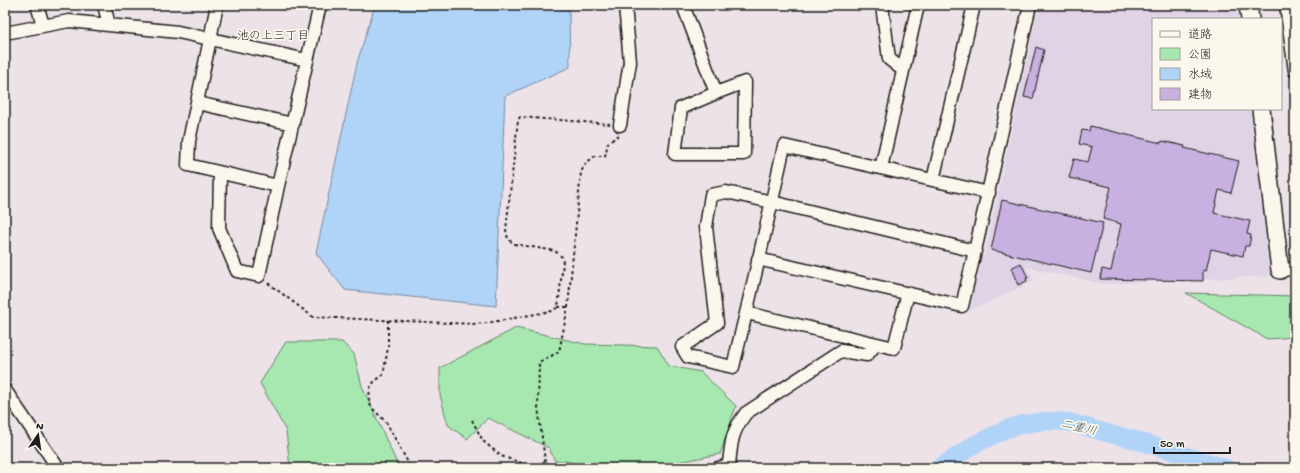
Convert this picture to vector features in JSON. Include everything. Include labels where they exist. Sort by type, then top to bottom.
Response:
[{"type":"street","points":[[37,5],[43,25]]},
{"type":"street","points":[[104,5],[109,25]]},
{"type":"street","points":[[217,5],[189,141],[188,165],[278,186]]},
{"type":"street","points":[[220,173],[219,228],[237,271],[259,276],[278,186],[320,5]]},
{"type":"street","points":[[620,125],[630,62],[625,5]]},
{"type":"street","points":[[683,5],[716,93]]},
{"type":"street","points":[[882,5],[889,59],[903,70]]},
{"type":"street","points":[[881,168],[918,5]]},
{"type":"street","points":[[933,180],[974,5]]},
{"type":"street","points":[[758,259],[962,306],[989,193],[1030,5]]},
{"type":"street","points":[[1248,5],[1250,18]]},
{"type":"street","points":[[1286,5],[1285,29],[1295,71]]},
{"type":"street","points":[[5,33],[69,21],[178,32],[307,60]]},
{"type":"street","points":[[745,82],[744,154],[675,154],[681,108],[716,93],[745,82]]},
{"type":"street","points":[[196,103],[293,124]]},
{"type":"street","points":[[1261,110],[1288,270]]},
{"type":"street","points":[[975,251],[772,202],[726,192],[711,195],[706,227],[717,323],[682,347],[688,357],[733,367],[747,313],[758,259],[772,202],[784,146],[989,193]]},
{"type":"street","points":[[747,313],[894,348],[908,293]]},
{"type":"street","points":[[718,468],[729,465],[731,444],[737,425],[746,413],[841,351],[868,355],[876,344]]},
{"type":"street","points":[[5,390],[58,468]]},
{"type":"path","points":[[542,468],[544,461],[538,407],[539,362],[559,352],[562,339],[568,307],[581,172],[586,163],[594,156],[605,156],[608,143],[620,134],[621,129],[620,125],[520,117],[518,120],[506,230],[508,239],[514,244],[555,252],[562,257],[563,263],[558,307]]},
{"type":"path","points":[[259,276],[313,317],[473,324],[488,323],[552,311],[558,307],[568,307]]},
{"type":"path","points":[[388,320],[388,348],[383,375],[374,382],[370,388],[371,407],[386,422],[411,468]]},
{"type":"path","points":[[472,420],[483,441],[501,456],[536,468]]},
{"type":"shaded area","points":[[1039,5],[1237,5],[1239,18],[1152,18],[1152,110],[1250,110],[1270,276],[1104,284],[1026,267],[1034,281],[969,311],[981,257],[984,257]]},
{"type":"green space","points":[[1186,293],[1295,296],[1295,337],[1267,339]]},
{"type":"green space","points":[[516,328],[585,344],[657,346],[669,366],[701,372],[736,406],[720,454],[679,462],[660,468],[593,468],[566,461],[555,461],[549,448],[488,418],[467,439],[448,425],[440,395],[440,368]]},
{"type":"green space","points":[[286,342],[342,342],[354,354],[362,386],[399,468],[290,468],[286,431],[260,383]]},
{"type":"water","points":[[375,5],[555,5],[569,10],[570,67],[505,96],[496,306],[345,290],[316,253],[357,63]]},
{"type":"building","points":[[1036,47],[1044,50],[1033,99],[1024,97]]},
{"type":"building","points":[[1090,126],[1161,143],[1162,141],[1185,146],[1184,148],[1239,161],[1231,193],[1219,190],[1214,213],[1250,221],[1247,234],[1251,235],[1249,246],[1245,246],[1243,256],[1211,249],[1206,271],[1203,270],[1203,281],[1100,279],[1102,269],[1111,271],[1121,224],[1103,219],[1111,187],[1069,178],[1074,159],[1088,162],[1092,147],[1079,144],[1082,130],[1089,131]]},
{"type":"building","points":[[1002,200],[1103,223],[1091,273],[991,250]]},
{"type":"building","points":[[1021,263],[1028,278],[1026,278],[1027,281],[1018,285],[1011,268]]},
{"type":"waterway","name":"二重川","points":[[939,468],[972,446],[1006,429],[1023,424],[1046,421],[1069,422],[1132,439],[1226,468]]},
{"type":"district","name":"池の上三丁目","points":[[273,35]]}]
